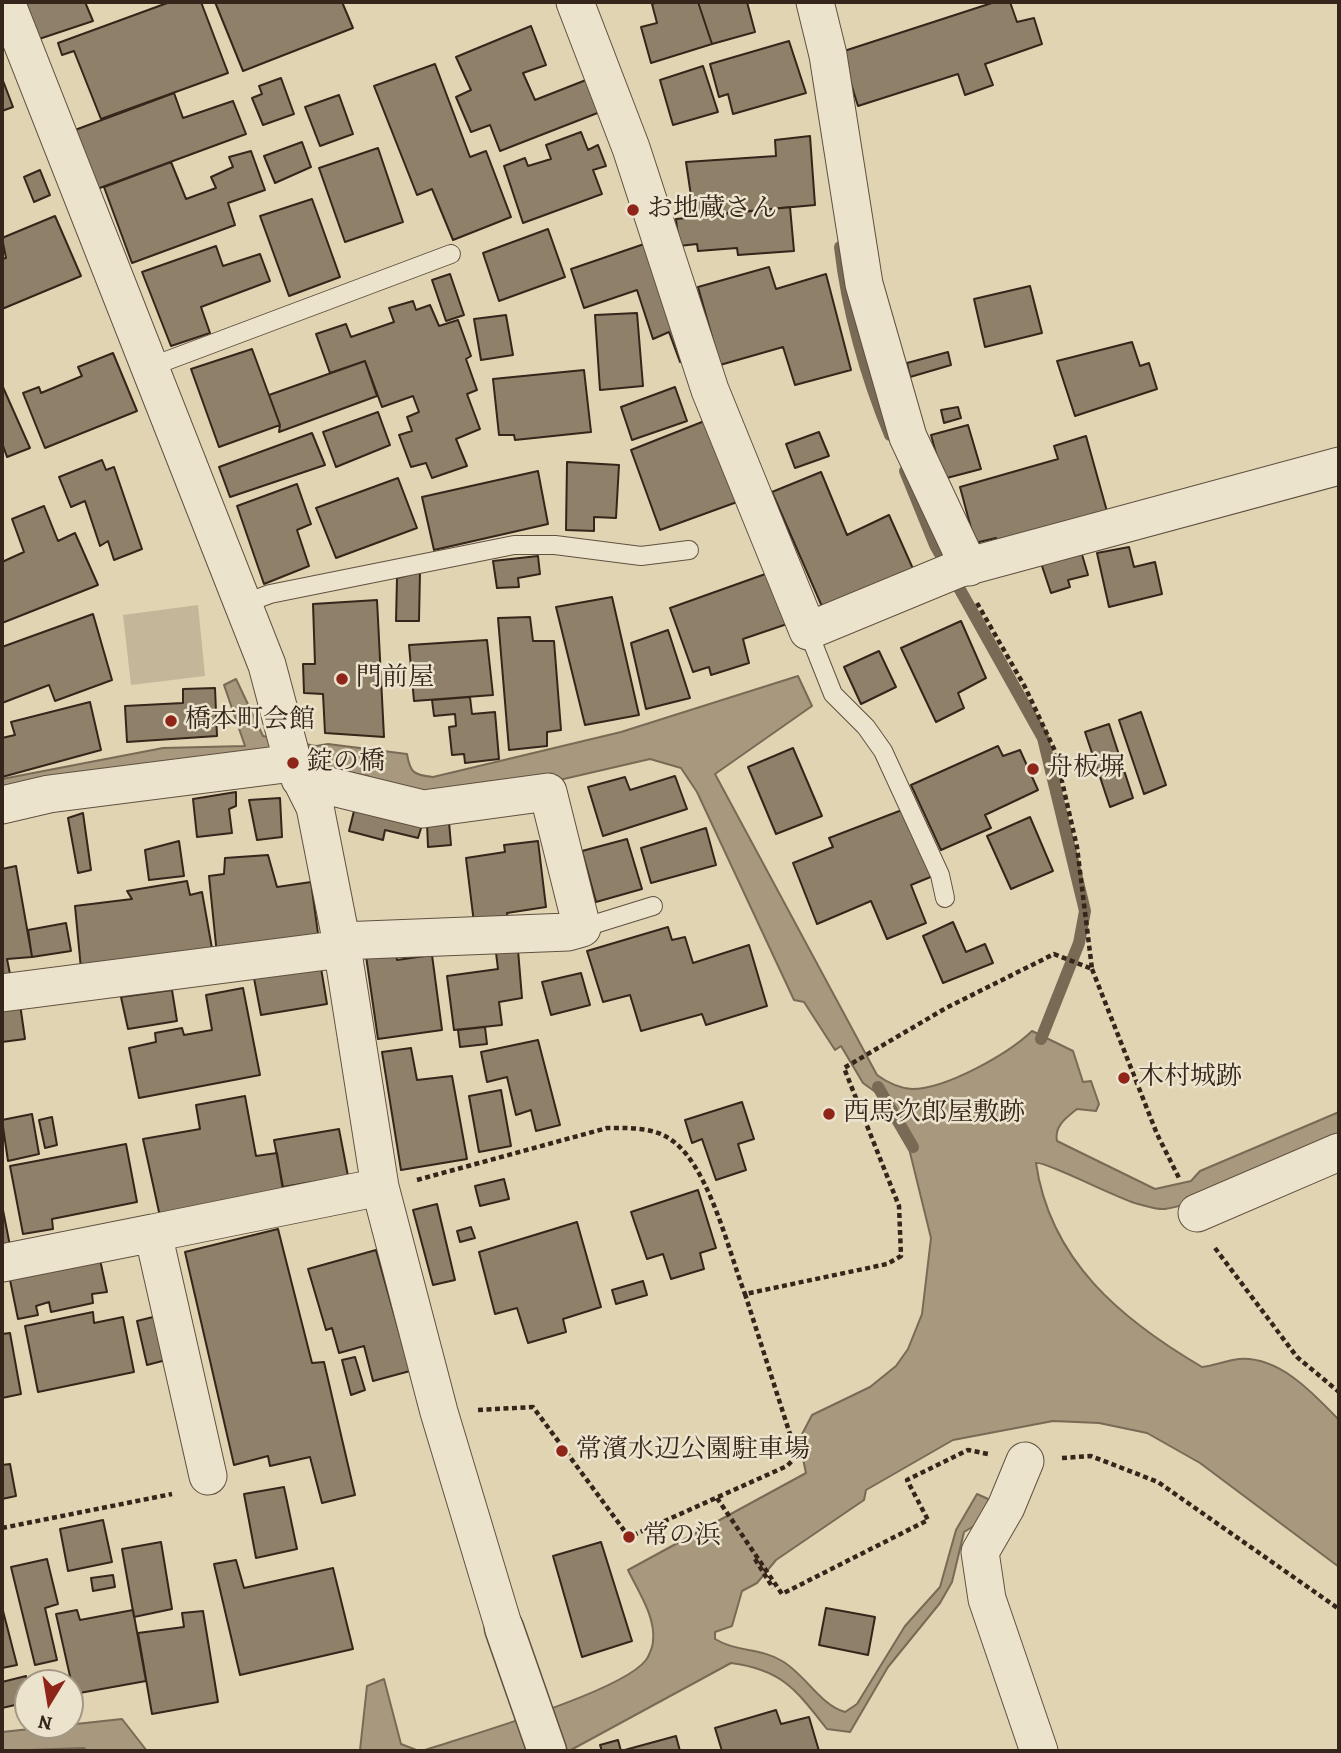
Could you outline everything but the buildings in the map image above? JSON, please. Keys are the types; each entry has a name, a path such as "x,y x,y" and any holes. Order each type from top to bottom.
{"street":[{"path":"6,2 267,665 297,771 315,807 341,945 380,1187 439,1412 504,1628 547,1751"},
{"path":"575,2 631,148 710,390 808,631 963,568 1339,466"},
{"path":"815,2 828,55 864,284 908,437 963,568"},
{"path":"2,805 49,794 297,771 423,809 548,792 582,928 568,932 341,945 2,993"},
{"path":"1197,1213 1339,1152"},
{"path":"2,1263 380,1187"},
{"path":"153,1233 208,1476"},
{"path":"1025,1461 1006,1507 980,1552 987,1599 1039,1751"}],"lane":[{"path":"150,367 451,254"},
{"path":"243,604 270,594 514,545 555,545 641,556 689,550"},
{"path":"808,631 833,694 866,727 883,751 940,875 945,898"},
{"path":"582,928 653,905"}],"path":[{"path":"745,1294 887,1264 901,1256 900,1206 844,1068 946,1008 1054,954 1092,969 1077,847 1055,751 963,568"},
{"path":"380,1187 607,1128 632,1127 666,1136 692,1159 714,1206 797,1456 787,1466 629,1537 533,1407 439,1412"},
{"path":"717,1498 782,1594 928,1520 907,1480 968,1450 1025,1461 1091,1456 1158,1482 1339,1609"},
{"path":"2,1528 198,1489 208,1476"},
{"path":"717,1498 773,1588"}],"shaded area":[{"path":"198,605 205,676 131,685 123,615"},
{"path":"798,676 812,706 715,774 877,1075 893,1085 912,1089 942,1083 976,1069 1008,1050 1032,1031 1073,1051 1083,1082 1091,1081 1099,1104 1096,1111 1077,1109 1069,1116 1057,1131 1057,1141 1155,1189 1191,1181 1200,1171 1339,1112 1339,1140 1229,1189 1185,1205 1165,1209 1129,1201 1036,1163 1044,1198 1057,1230 1094,1284 1118,1308 1172,1349 1202,1367 1239,1359 1268,1363 1294,1378 1339,1420 1339,1567 1200,1463 1147,1433 1099,1423 1053,1421 953,1440 866,1490 864,1500 776,1560 757,1583 742,1591 732,1626 715,1632 715,1639 723,1643 782,1661 828,1703 845,1712 857,1704 905,1626 940,1587 956,1530 977,1494 1006,1507 964,1532 952,1582 940,1603 888,1667 850,1732 827,1729 797,1693 776,1677 749,1666 731,1663 569,1751 422,1751 576,1699 607,1686 646,1660 653,1643 652,1623 628,1570 806,1473 799,1440 812,1415 870,1387 896,1366 908,1349 922,1314 931,1238 902,1120 888,1101 863,1083 841,1046 835,1050 804,1002 794,1000 697,792 681,768 650,759 555,781 393,797 368,776 293,763 2,800 2,779 163,748 245,746 224,685 236,679 263,736 316,746 328,744 407,754 414,772 433,777 621,732"},
{"path":"384,1679 401,1744 419,1751 356,1751 360,1750 367,1686"},
{"path":"122,1719 147,1751 87,1751 84,1748 2,1751 2,1732 14,1731 14,1739 84,1739 84,1723"}],"waterway":[{"path":"840,247 847,294 859,342 890,435"},
{"path":"905,471 935,545 1043,738 1085,911 1079,943 1041,1039"},
{"path":"878,1087 913,1147"}],"place":[{"name":"お地蔵さん","path":"633,210"},
{"name":"門前屋","path":"342,679"},
{"name":"橋本町会館","path":"171,721"},
{"name":"錠の橋","path":"293,763"},
{"name":"舟板塀","path":"1033,769"},
{"name":"木村城跡","path":"1124,1078"},
{"name":"西馬次郎屋敷跡","path":"829,1114"},
{"name":"常濱水辺公園駐車場","path":"562,1451"},
{"name":"常の浜","path":"629,1537"}]}
